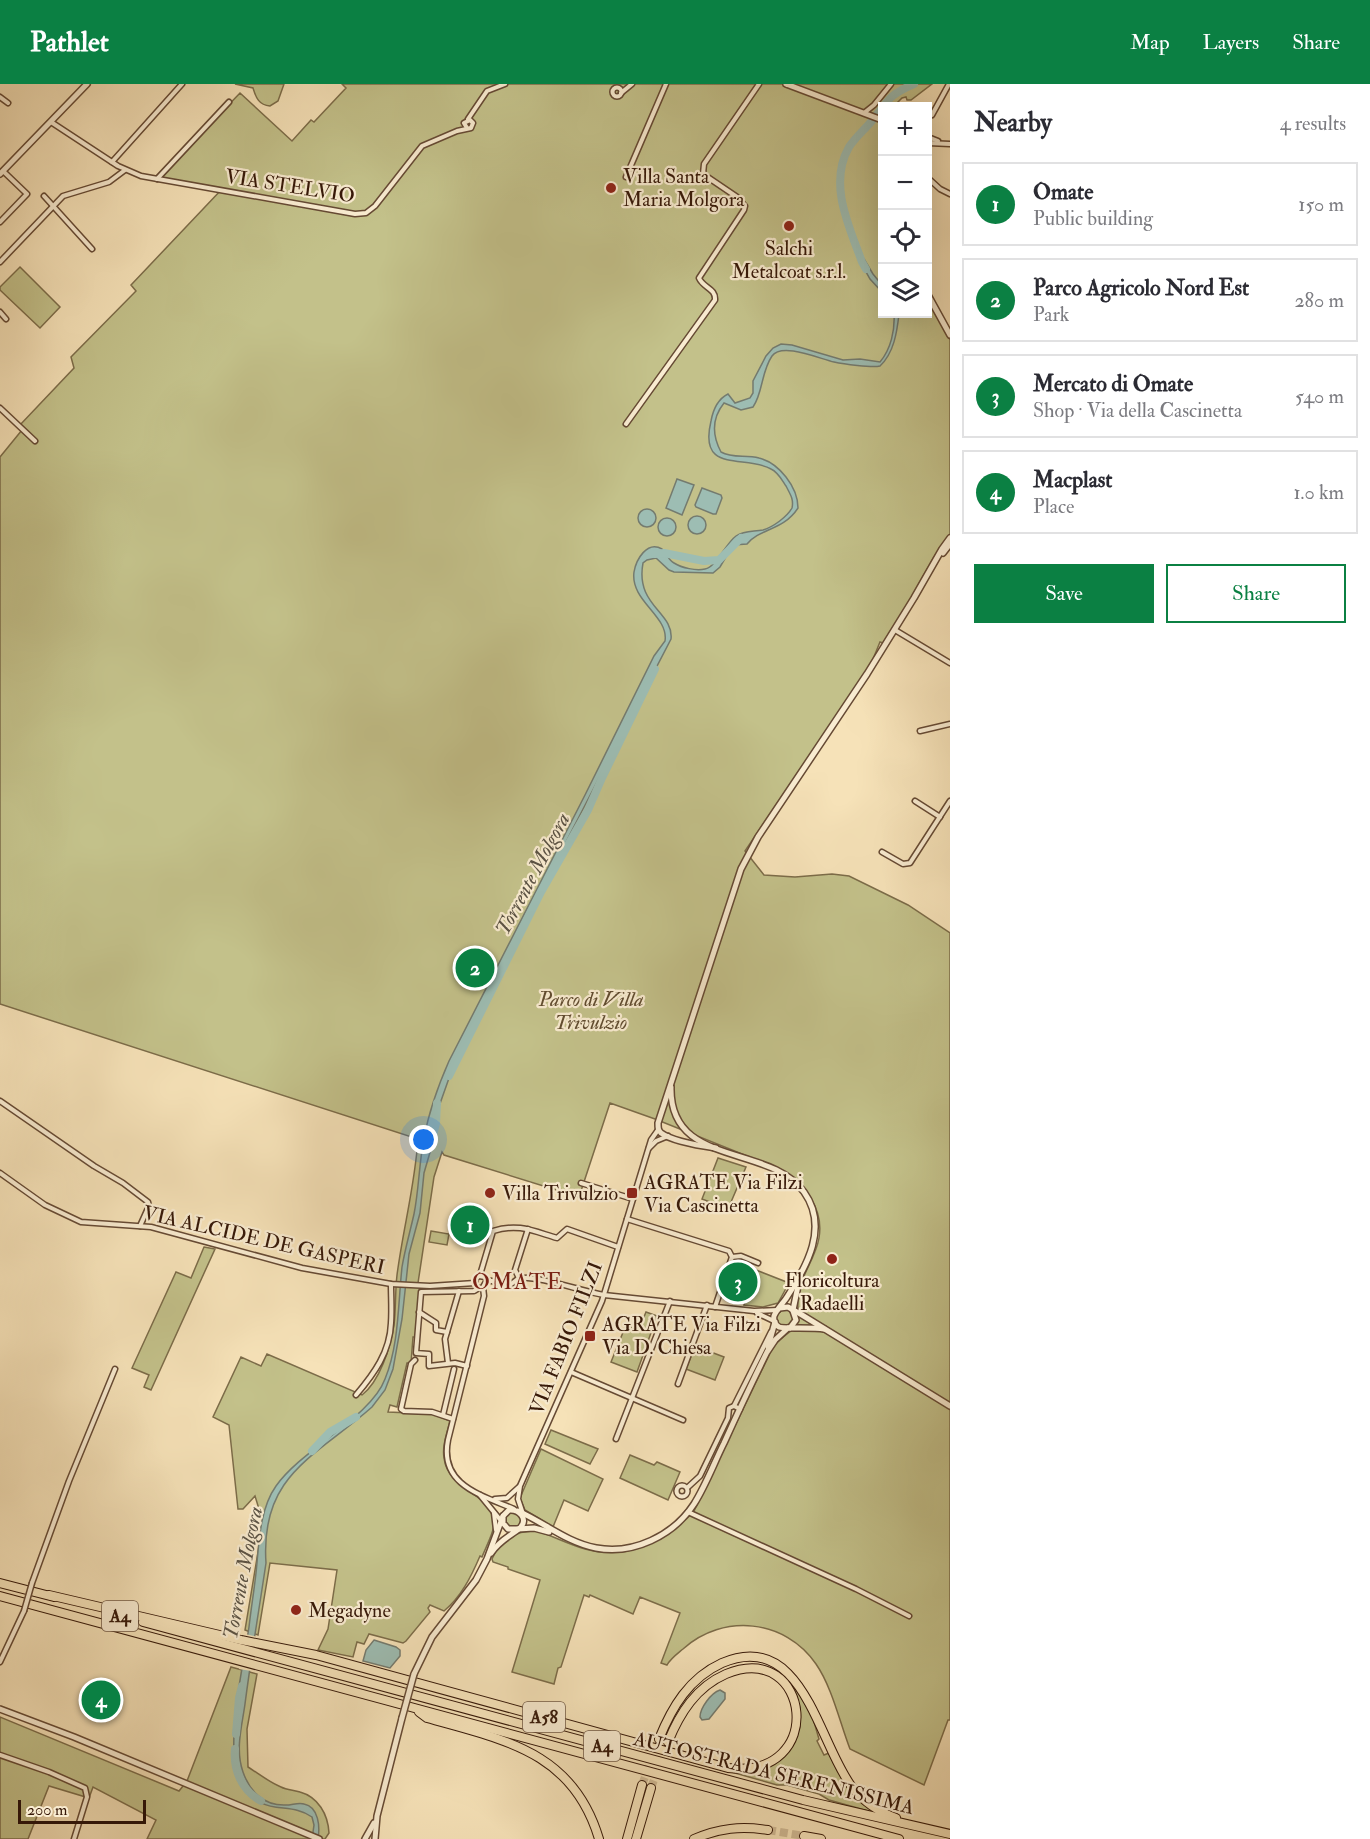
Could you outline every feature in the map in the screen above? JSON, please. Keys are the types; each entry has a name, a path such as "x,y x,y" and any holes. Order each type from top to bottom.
{"highway":[{"name":"A4","path":"0,1583 240,1644"},
{"name":"AUTOSTRADA SERENISSIMA","path":"0,1596 898,1839"},
{"name":"A58","path":"240,1644 316,1655 734,1769 765,1763 782,1754 793,1735 797,1720 795,1699 783,1681 768,1672 756,1668 738,1669 717,1678 693,1697 683,1711 668,1742"},
{"name":"AUTOSTRADA SERENISSIMA","path":"257,1648 803,1800 950,1833"},
{"path":"659,1739 680,1698 700,1676 722,1663 741,1658 759,1658 769,1661 786,1672 801,1688 809,1700 837,1764 860,1796 892,1817 950,1833"},
{"name":"A58","path":"416,1709 427,1718 516,1745 546,1761 565,1778 580,1798 593,1821 599,1839"},
{"path":"627,1839 642,1785"},
{"path":"636,1839 651,1788"},
{"path":"694,1839 729,1828 768,1830"},
{"path":"804,1836 821,1839"}],"street":[{"path":"0,222 27,194 2,172 87,84"},
{"path":"112,162 182,84"},
{"path":"466,124 487,91 505,84"},
{"path":"611,84 615,88 620,88 621,93 632,84"},
{"path":"626,177 666,84"},
{"path":"626,424 715,300 716,295 699,278 745,206 737,197 703,174 704,164 759,84"},
{"path":"786,84 878,118"},
{"path":"867,114 891,84"},
{"path":"932,115 949,84"},
{"path":"0,98 8,103"},
{"path":"157,179 229,102"},
{"path":"466,124 472,127 473,113"},
{"name":"VIA STELVIO","path":"51,122 125,170 157,179 355,214 366,213 375,207 422,146 457,131 466,124"},
{"path":"466,124 472,122"},
{"path":"932,139 950,144"},
{"path":"932,143 941,142"},
{"path":"0,262 53,206 68,194 109,182 125,170"},
{"path":"932,182 950,194"},
{"path":"44,196 92,249"},
{"path":"932,304 950,335"},
{"path":"0,312 6,319"},
{"path":"0,408 35,441"},
{"path":"933,566 950,538"},
{"path":"933,566 950,544"},
{"name":"VIA FABIO FILZI","path":"487,1559 507,1506 518,1488 604,1295 651,1138 658,1126 741,869 752,847 895,630 933,566"},
{"path":"895,630 950,663"},
{"path":"920,731 950,724"},
{"path":"915,801 940,817"},
{"path":"882,852 903,864 910,863 950,801"},
{"name":"VIA FABIO FILZI","path":"674,1074 671,1095 677,1121"},
{"path":"0,1101 94,1166 123,1183 147,1202 149,1206 140,1226"},
{"path":"716,1148 699,1146 663,1134 658,1126 661,1117 667,1115 677,1121 692,1137 786,1176 806,1195 815,1216 816,1232 811,1253 800,1277 775,1314 766,1352"},
{"path":"649,1149 656,1141 676,1131 677,1121"},
{"name":"VIA ALCIDE DE GASPERI","path":"0,1173 45,1205 78,1221 156,1228 302,1268 393,1284 415,1286 475,1283"},
{"path":"581,1183 633,1199"},
{"path":"627,1219 729,1251 732,1257 715,1306"},
{"path":"557,1534 540,1529 510,1530 491,1507 458,1481 447,1463 446,1451 453,1419 484,1296 481,1287 475,1283 476,1278 480,1275 493,1231 522,1227 559,1237 567,1229 618,1247"},
{"path":"519,1278 515,1271 528,1229"},
{"path":"732,1257 741,1256 758,1263"},
{"path":"480,1275 487,1280 510,1285 519,1278 539,1279 604,1295 754,1311 788,1307 950,1406"},
{"path":"737,1408 766,1352 775,1340 796,1321 793,1310 800,1277"},
{"path":"467,1366 448,1364 429,1366 429,1354 416,1353 420,1292 474,1290 481,1287 487,1280"},
{"name":"VIA ALCIDE DE GASPERI","path":"356,1395 381,1361 388,1340 393,1284"},
{"path":"448,1364 445,1340 459,1291"},
{"path":"616,1439 670,1301"},
{"path":"678,1384 708,1305"},
{"path":"754,1311 780,1328 824,1329"},
{"path":"419,1312 436,1323 436,1330 447,1332"},
{"path":"801,1327 812,1321"},
{"path":"476,1493 507,1506 581,1545 597,1548 630,1547 664,1534 688,1512 698,1497 756,1358 774,1324"},
{"path":"415,1360 411,1364 401,1409 432,1412 453,1419"},
{"path":"0,1662 24,1611 69,1481 115,1369"},
{"path":"443,1415 454,1370"},
{"path":"571,1372 683,1420"},
{"path":"687,1488 700,1476 728,1418 729,1408 737,1408"},
{"path":"487,1497 505,1498 518,1488"},
{"name":"VIA FABIO FILZI","path":"518,1488 520,1513"},
{"path":"491,1507 496,1521 496,1533"},
{"path":"503,1519 509,1510 520,1513"},
{"path":"688,1512 856,1589 909,1616"},
{"path":"518,1529 523,1523 520,1513"},
{"name":"VIA FABIO FILZI","path":"377,1816 414,1674 432,1637 469,1590 500,1542 518,1529"},
{"path":"0,1711 74,1737 319,1839"},
{"path":"0,1755 50,1772 85,1788 87,1797 74,1839"},
{"path":"365,1839 377,1816"},
{"path":"375,1839 377,1816"}],"green space":[{"path":"235,84 284,84 278,101 270,106 258,100 253,88"},
{"name":"Parco di Villa Trivulzio","path":"342,84 932,84 911,100 907,100 906,97 898,102 878,102 878,318 932,318 932,306 950,340 950,535 934,557 883,643 880,642 871,664 745,851 764,875 849,876 908,905 950,933 950,1720 948,1720 924,1785 850,1749 822,1673 803,1649 788,1638 771,1630 753,1626 734,1626 716,1630 699,1637 676,1654 667,1665 661,1663 680,1613 640,1597 633,1614 590,1595 589,1597 584,1595 554,1684 512,1672 540,1580 493,1562 492,1559 499,1546 516,1534 537,1531 585,1549 601,1552 631,1550 658,1539 694,1511 773,1347 796,1325 798,1293 817,1245 820,1227 816,1207 798,1182 782,1170 610,1103 579,1197 444,1155 442,1152 434,1177 418,1283 421,1284 417,1337 413,1337 411,1363 407,1363 397,1407 390,1405 388,1412 434,1414 450,1421 444,1449 447,1470 454,1479 488,1507 493,1515 494,1526 482,1557 480,1556 456,1599 444,1611 430,1605 428,1608 430,1612 406,1641 403,1643 369,1634 364,1644 357,1642 353,1657 318,1650 328,1629 337,1570 270,1563 258,1635 245,1630 263,1522 255,1496 243,1509 238,1509 229,1425 213,1417 241,1357 261,1366 267,1354 362,1395 374,1381 387,1354 394,1325 397,1275 418,1139 0,1004 0,457 22,430 19,426 74,368 71,357 136,291 131,285 222,189 163,178 162,174 240,93 292,141 311,120 314,122 346,88"},
{"path":"20,267 60,307 40,328 0,290 0,287"},
{"path":"718,1158 746,1167 728,1209 702,1199"},
{"path":"431,1231 449,1234 447,1245 429,1242"},
{"path":"204,1247 215,1249 151,1390 144,1387 149,1375 132,1368 176,1272 191,1278"},
{"path":"756,1270 789,1283 778,1303 763,1307 744,1305"},
{"path":"785,1309 791,1312 794,1318 791,1324 785,1327 779,1324 776,1318 779,1312"},
{"path":"646,1312 657,1316 637,1372 611,1362 626,1325 639,1329"},
{"path":"695,1346 724,1357 715,1380 686,1369"},
{"path":"551,1430 598,1449 590,1464 545,1444"},
{"path":"541,1449 603,1479 588,1511 564,1500 553,1527 525,1510 520,1498"},
{"path":"630,1455 654,1465 657,1462 680,1472 668,1500 620,1478"},
{"path":"513,1512 519,1514 521,1520 519,1526 513,1528 507,1526 505,1520 507,1514"},
{"path":"231,1667 257,1674 247,1729 248,1767 277,1785 306,1794 317,1802 327,1819 329,1833 325,1839 147,1839 156,1820 93,1787 89,1798 49,1786 28,1839 0,1839 0,1717 179,1791 187,1781"},
{"path":"794,1685 812,1715 819,1739 817,1741 824,1755 829,1753 834,1764 879,1814 829,1800 819,1794 714,1767 747,1770 784,1756 798,1732 800,1720 800,1708 791,1687"}],"water":[{"path":"864,259 878,280 878,288 870,279 860,261"},
{"name":"Torrente Molgora","path":"894,318 898,318 894,342 889,355 880,366 838,363 792,351 777,352 768,362 759,395 753,407 741,410 724,403 720,409 715,421 715,433 721,452 759,458 774,465 791,484 798,508 786,521 758,535 747,544 733,545 720,567 713,573 674,572 656,558 643,563 644,589 667,622 671,639 454,1064 436,1115 433,1142 424,1173 420,1213 409,1254 402,1319 393,1369 385,1390 372,1407 296,1470 282,1488 272,1508 241,1729 240,1755 246,1779 259,1796 278,1805 302,1803 313,1809 319,1829 318,1839 312,1839 314,1825 312,1817 303,1812 266,1805 258,1801 242,1783 235,1760 236,1706 249,1627 261,1528 270,1495 288,1472 302,1459 366,1407 385,1379 393,1352 402,1267 416,1205 424,1138 441,1080 654,656 665,641 665,632 661,624 643,600 634,582 637,562 647,549 657,547 662,549 677,565 685,568 705,569 713,564 736,536 771,527 792,508 790,494 773,470 760,465 726,460 717,456 711,449 709,438 716,405 728,394 735,403 750,398 753,393 753,381 766,356 773,348 781,344 843,360 860,359 880,362 887,351"},
{"path":"677,479 694,485 682,515 666,508"},
{"path":"702,488 721,495 716,514 696,507"},
{"path":"647,509 653,512 656,518 653,524 647,527 641,524 638,518 641,512"},
{"path":"697,516 703,519 706,525 703,531 697,534 691,531 688,525 691,519"},
{"path":"667,518 673,521 676,527 673,533 667,536 661,533 658,527 661,521"},
{"path":"374,1640 400,1650 400,1656 390,1668 363,1661 366,1650"},
{"path":"720,1690 725,1693 725,1699 709,1719 702,1720 700,1713 704,1705 713,1694"}],"pier":[{"path":"245,1634 258,1637 251,1671 239,1669"}],"waterway":[{"name":"Torrente Molgora","path":"866,269 843,205 840,190 843,161 851,144 888,100 914,84"},
{"name":"Torrente Molgora","path":"655,554 664,553 704,561 719,560 741,538"},
{"name":"Torrente Molgora","path":"449,1076 541,892 588,810 655,669"},
{"name":"Torrente Molgora","path":"430,1147 436,1123 437,1103"},
{"name":"Torrente Molgora","path":"312,1451 330,1432 356,1417"},
{"name":"Torrente Molgora","path":"236,1734 242,1686"},
{"name":"Torrente Molgora","path":"235,1749 237,1772 240,1779 249,1792 261,1801"}],"tunnel":[{"path":"642,1785 659,1739"},
{"path":"651,1788 668,1742"},
{"path":"768,1830 804,1836"}],"place":[{"name":"Villa Santa Maria Molgora","path":"611,188"},
{"name":"Salchi Metalcoat s.r.l.","path":"789,226"},
{"name":"Parco Agricolo Nord Est","path":"475,968"},
{"name":"Villa Trivulzio","path":"490,1193"},
{"name":"AGRATE Via Filzi Via Cascinetta","path":"632,1193"},
{"name":"Omate","path":"470,1225"},
{"name":"Floricoltura Radaelli","path":"832,1259"},
{"name":"Mercato di Omate","path":"738,1282"},
{"name":"AGRATE Via Filzi Via D. Chiesa","path":"590,1336"},
{"name":"Megadyne","path":"296,1610"},
{"name":"Macplast","path":"101,1700"}],"district":[{"name":"OMATE","path":"518,1282"}]}
